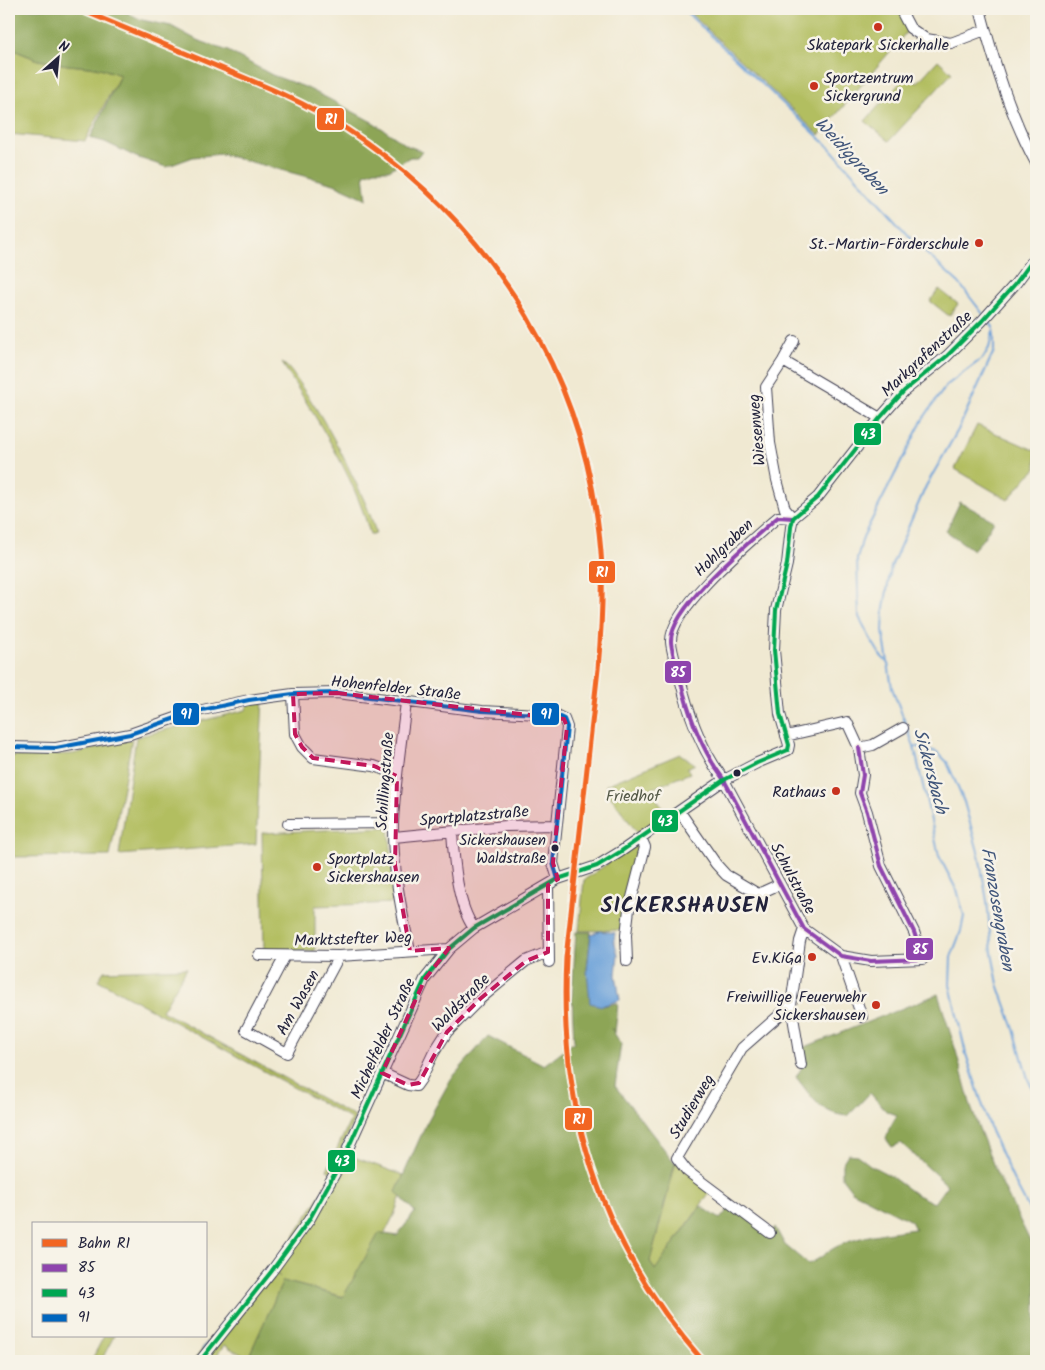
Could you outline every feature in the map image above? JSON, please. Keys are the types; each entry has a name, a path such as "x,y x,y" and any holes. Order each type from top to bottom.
{"street":[{"path":"900,9 910,28 926,40 952,43 985,30"},
{"path":"980,9 1015,121 1036,163"},
{"name":"Markgrafenstraße","path":"794,518 818,498 880,418 904,391 947,356 986,318 1036,256"},
{"name":"Wiesenweg","path":"794,341 784,361 766,387 770,443 777,480 785,510 794,518"},
{"path":"784,361 880,418"},
{"name":"Hohlgraben","path":"724,780 711,762 686,701 671,641 677,620 713,575 778,517 794,518"},
{"path":"794,518 774,629 777,690 780,714 786,736 847,722 859,748 873,745 903,728"},
{"name":"Hohenfelder Straße","path":"9,747 56,748 130,734 193,712 249,700 293,694 337,693 482,712 556,715 564,719 567,727 553,863 558,879"},
{"path":"293,694 295,734 302,748 313,758 374,766 388,770 397,776"},
{"name":"Schillingstraße","path":"406,703 393,823 395,865 402,916 410,951"},
{"name":"Michelfelder Straße","path":"200,1361 271,1272 309,1220 345,1155 425,979 449,949 474,928 558,879 597,866 680,812 724,780 788,750 789,745 786,736"},
{"name":"Schulstraße","path":"724,780 804,929 841,956 871,961 923,958 914,932 881,866 867,812 855,794 863,775 859,748"},
{"path":"680,812 716,864 726,875 758,894 780,884"},
{"path":"288,824 393,823"},
{"name":"Sportplatzstraße","path":"394,837 506,826 556,825"},
{"path":"452,832 454,860 465,914 474,928"},
{"path":"627,961 626,935 629,909 645,847 641,838"},
{"name":"Waldstraße","path":"382,1073 408,1085 416,1086 447,1032 480,999 526,961 549,957 548,885"},
{"path":"801,1065 791,1005 800,941 804,929"},
{"name":"Marktstefter Weg","path":"259,956 339,956 449,949"},
{"name":"Am Wasen","path":"285,956 246,1030 287,1053 339,956"},
{"path":"841,956 862,1017"},
{"name":"Studierweg","path":"770,1233 687,1171 677,1158 742,1048 791,1005"}],"highlighted area":[{"path":"337,693 564,719 567,727 553,863 558,879 548,885 548,952 526,961 480,999 447,1032 419,1083 408,1085 382,1073 425,979 449,948 410,951 395,865 397,776 374,766 313,758 302,747 295,734 293,694"}],"green space":[{"path":"9,9 119,9 142,20 171,26 197,40 228,51 272,75 305,87 374,123 408,146 422,151 417,157 410,157 389,170 375,170 364,174 367,199 334,184 221,154 193,157 166,167 136,157 105,142 90,138 120,75 100,68 38,60 9,48"},
{"name":"Sportzentrum Sickergrund","path":"686,9 900,9 910,28 819,135"},
{"path":"9,48 38,60 100,68 120,75 85,141 9,134"},
{"path":"938,60 952,73 889,141 865,121 907,75 917,83"},
{"path":"939,289 958,304 949,316 930,301"},
{"path":"282,363 293,373 334,440 365,503 376,534 370,534 363,511 343,467 320,424"},
{"path":"977,425 1036,451 1036,469 1008,500 955,469"},
{"path":"960,502 994,521 983,539 973,550 946,531"},
{"path":"263,698 256,844 119,855 136,737 246,710 249,700"},
{"path":"132,739 110,856 9,857 9,756 73,754"},
{"name":"Friedhof","path":"680,754 695,764 687,768 690,773 651,789 663,809 665,820 639,835 611,797 606,785"},
{"path":"389,827 396,903 315,906 315,951 264,953 262,833"},
{"path":"634,845 640,848 622,930 579,931 584,880"},
{"path":"576,932 591,932 587,970 589,983 602,1006 618,1003 615,1033 611,1028 621,1044 615,1086 675,1163 650,1261 655,1270 701,1206 720,1219 731,1206 771,1234 775,1227 785,1245 808,1264 830,1250 857,1239 876,1234 915,1229 911,1221 852,1191 842,1178 842,1164 848,1154 857,1155 915,1194 934,1203 947,1185 901,1143 892,1147 886,1139 897,1115 886,1111 870,1093 848,1116 830,1112 812,1098 796,1077 802,1067 800,1049 938,994 971,1107 980,1131 997,1174 1036,1253 1036,1361 253,1361 248,1358 283,1281 343,1297 379,1233 397,1236 415,1212 396,1192 426,1124 451,1079 488,1036 544,1065 574,1042 572,996"},
{"path":"187,968 162,1011 355,1117 340,1152 408,1177 394,1215 357,1288 348,1298 283,1281 248,1358 224,1345 213,1361 193,1361 210,1338 216,1340 272,1271 280,1277 273,1269 334,1174 327,1170 351,1119 98,980 104,971"},
{"path":"677,1158 712,1189 655,1271 650,1261"},
{"path":"103,1338 113,1338 101,1361 91,1361"}],"water":[{"path":"599,931 615,933 614,940 618,955 616,975 620,1000 602,1006 590,1003 587,970 591,934"}],"waterway":[{"name":"Weidiggraben","path":"683,9 830,148 918,246 959,283 983,314"},
{"name":"Sickersbach","path":"988,320 994,328 994,351 958,430 926,486 891,567 884,608 883,631 892,688 914,746 939,856 958,893 964,916 961,931 951,957 950,985 966,1054 991,1131 1013,1179 1036,1222"},
{"path":"887,662 881,656 859,617 857,559 863,537 923,419 947,385 983,358 989,348 993,331"},
{"name":"Franzosengraben","path":"914,746 937,752 947,762 964,802 979,855 998,984 1014,1029 1028,1079 1036,1096"},
{"path":"203,1349 208,1343"}],"rail line":[{"name":"R1","path":"79,9 282,94 345,128 399,168 448,212 490,262 527,316 556,374 579,436 594,500 602,567 602,618 598,669 566,958 565,1014 570,1069 579,1122 594,1173 613,1223 638,1271 668,1317 703,1361"}],"transit line":[{"name":"43","path":"200,1361 271,1272 309,1220 345,1155 425,979 449,949 474,928 558,879 597,866 620,852 724,780 788,750 789,745 780,714 774,650 776,610 787,564 793,518 818,497 880,418 904,391 947,356 982,321 1016,283 1036,256"},
{"name":"85","path":"793,518 778,517 714,575 683,611 674,628 671,642 684,694 695,728 706,750 804,929 841,956 871,961 923,959 914,932 881,866 860,793 863,775 859,748"},
{"name":"91","path":"9,747 56,748 130,734 193,712 249,700 293,694 337,693 482,711 556,715 564,719 567,727 553,863 558,879"}],"place":[{"name":"Skatepark Sickerhalle","path":"878,27"},
{"name":"Sportzentrum Sickergrund","path":"814,86"},
{"name":"St.-Martin-Förderschule","path":"979,243"},
{"name":"Rathaus","path":"836,791"},
{"name":"Sickershausen Waldstraße","path":"555,848"},
{"name":"Sportplatz Sickershausen","path":"317,867"},
{"name":"Ev.KiGa","path":"812,957"},
{"name":"Freiwillige Feuerwehr Sickershausen","path":"876,1005"}],"district":[{"name":"SICKERSHAUSEN","path":"685,905"}]}
